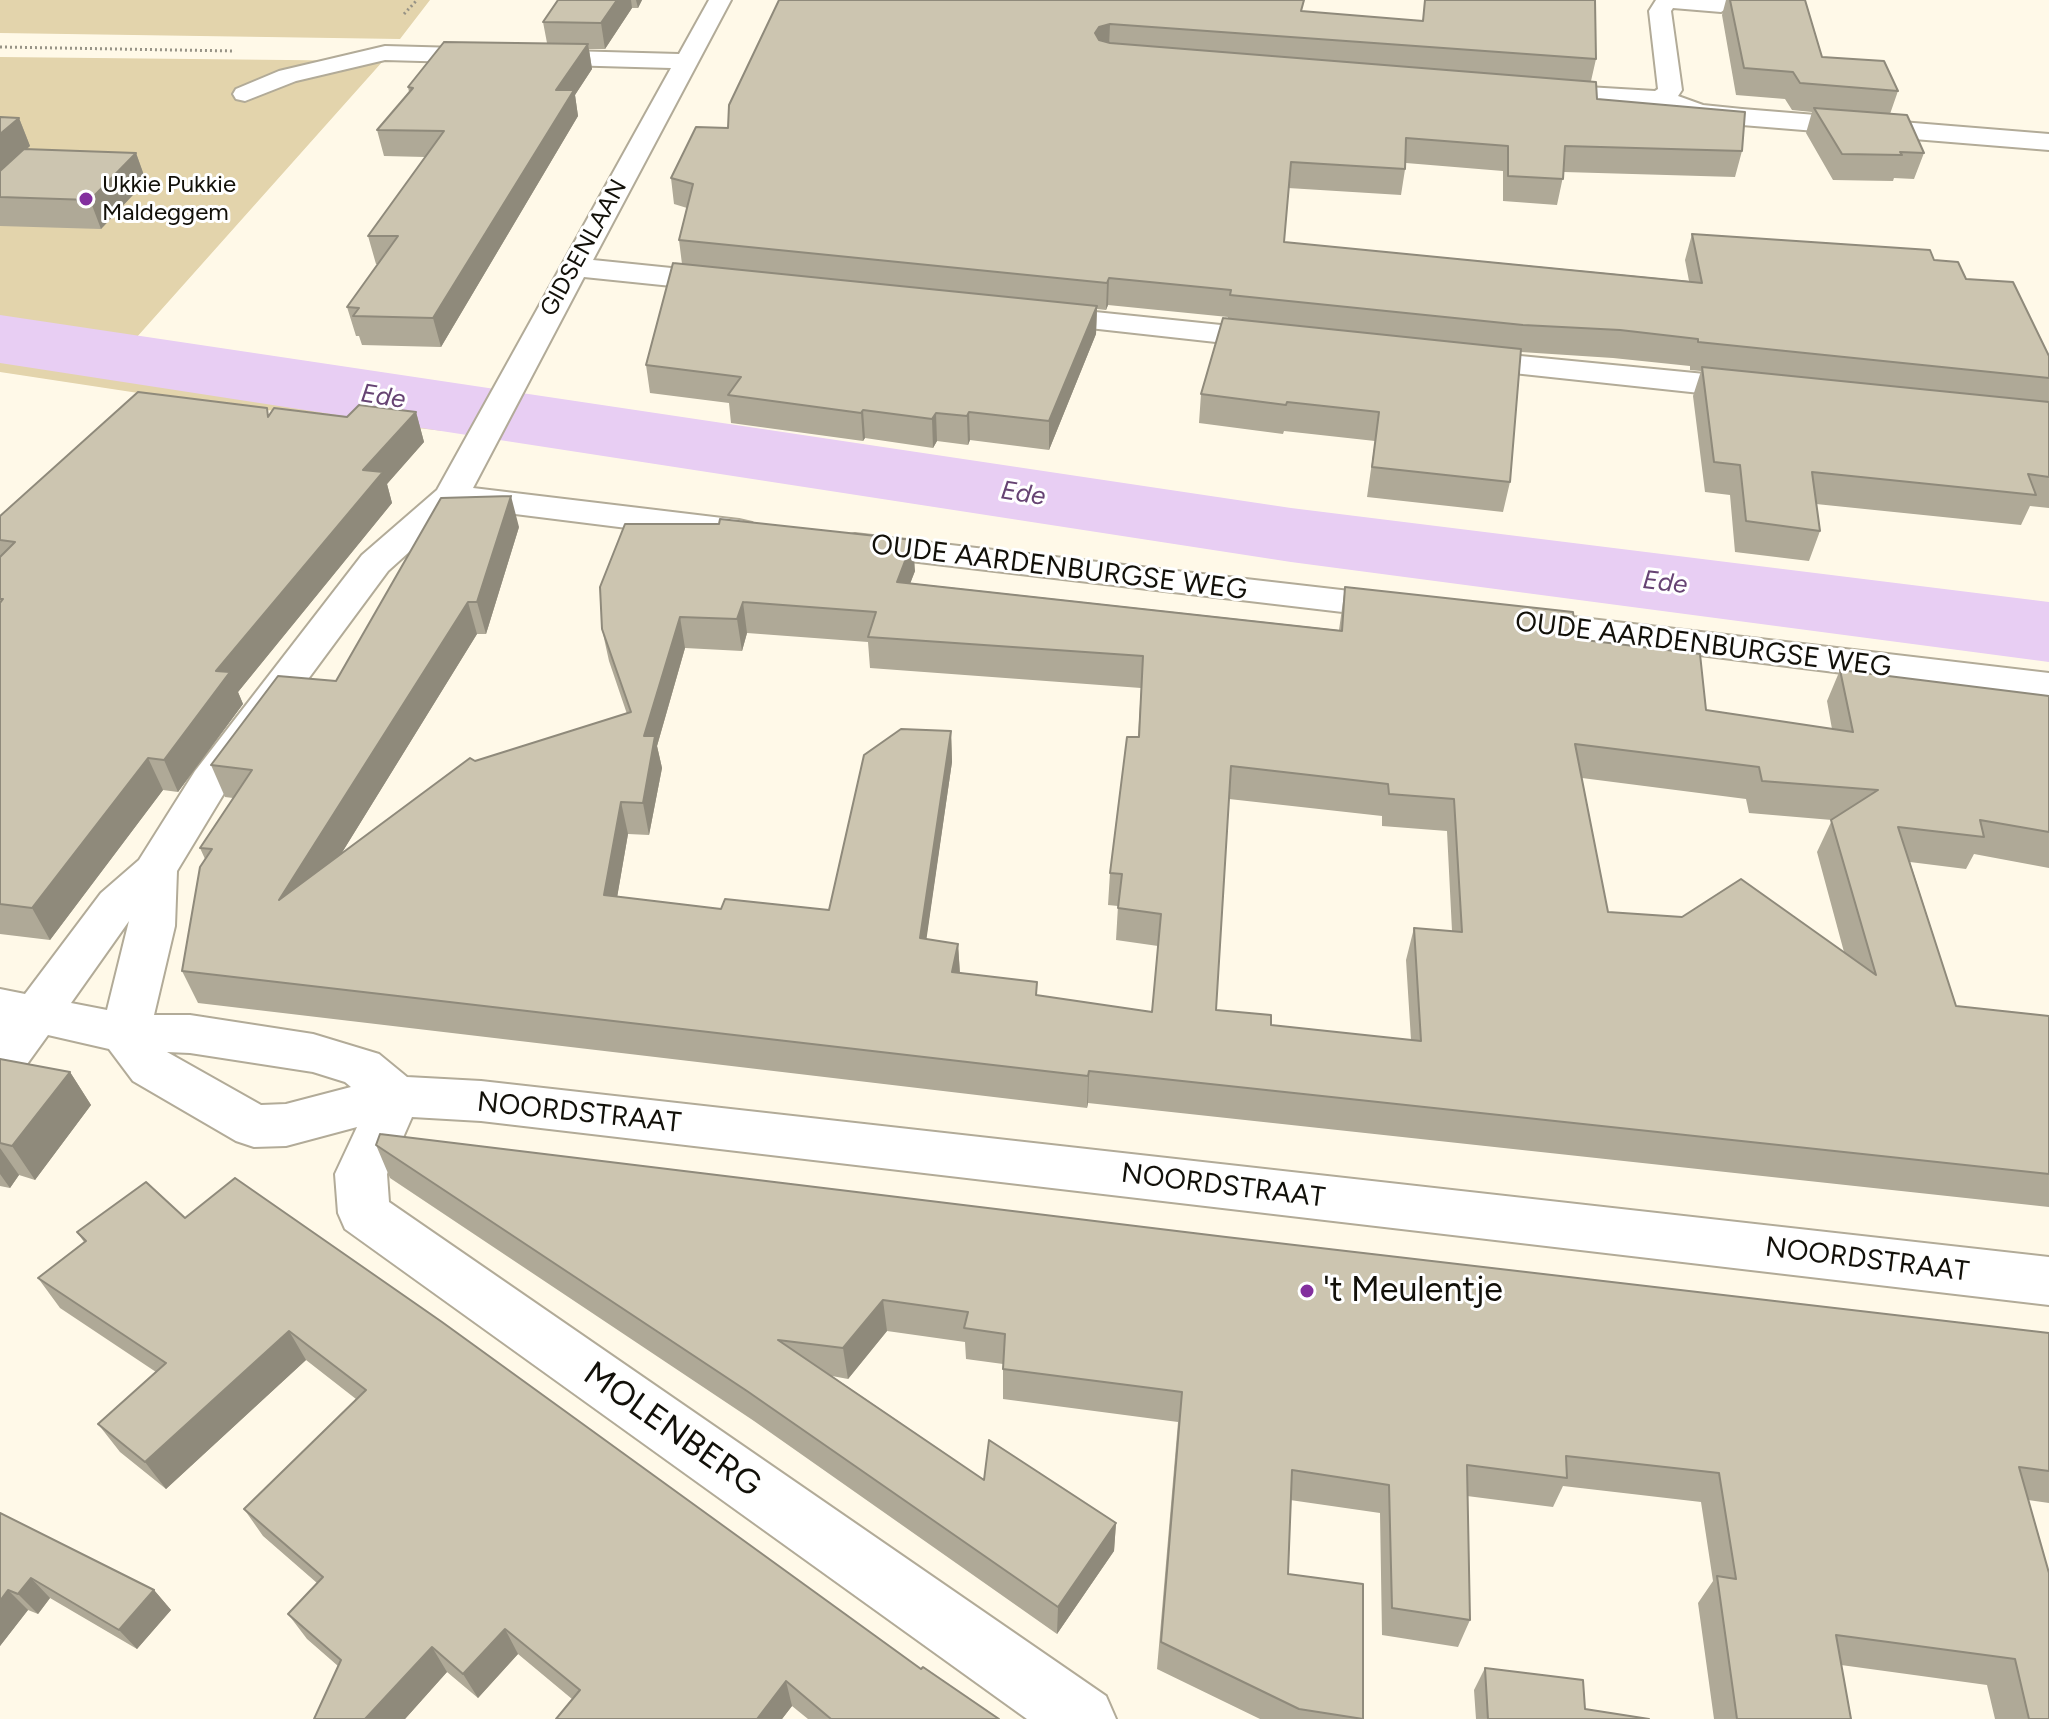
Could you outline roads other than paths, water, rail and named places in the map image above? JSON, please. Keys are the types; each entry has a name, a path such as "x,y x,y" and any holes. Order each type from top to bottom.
{"street":[{"name":"GIDSENLAAN","path":"451,496 720,0"},
{"path":"1662,98 1670,90 1660,11 1667,0 1721,5"},
{"path":"245,94 288,76 385,53 687,61"},
{"path":"1517,90 1641,100 1662,98 1699,112 1742,117 2049,142"},
{"path":"573,267 763,287"},
{"path":"1001,311 1302,342"},
{"path":"1428,355 1777,391"},
{"path":"0,1064 19,1011 117,905 155,871 210,781 375,563 451,496 774,535"},
{"name":"OUDE AARDENBURGSE WEG","path":"820,541 1440,613"},
{"name":"OUDE AARDENBURGSE WEG","path":"1487,618 2049,686"},
{"path":"125,1033 152,926 155,871"},
{"path":"19,1011 125,1033 190,1034 313,1053 362,1068 396,1096"},
{"name":"NOORDSTRAAT","path":"125,1033 150,1067 254,1126 286,1125 396,1096 481,1101 2049,1281"},
{"name":"MOLENBERG","path":"396,1096 361,1174 364,1213 1083,1719"}],"waterway":[{"name":"Ede","path":"0,339 1291,535 2049,632"}],"place":[{"name":"Ukkie Pukkie Maldeggem","path":"86,199"},
{"name":"'t Meulentje","path":"1307,1291"}]}
